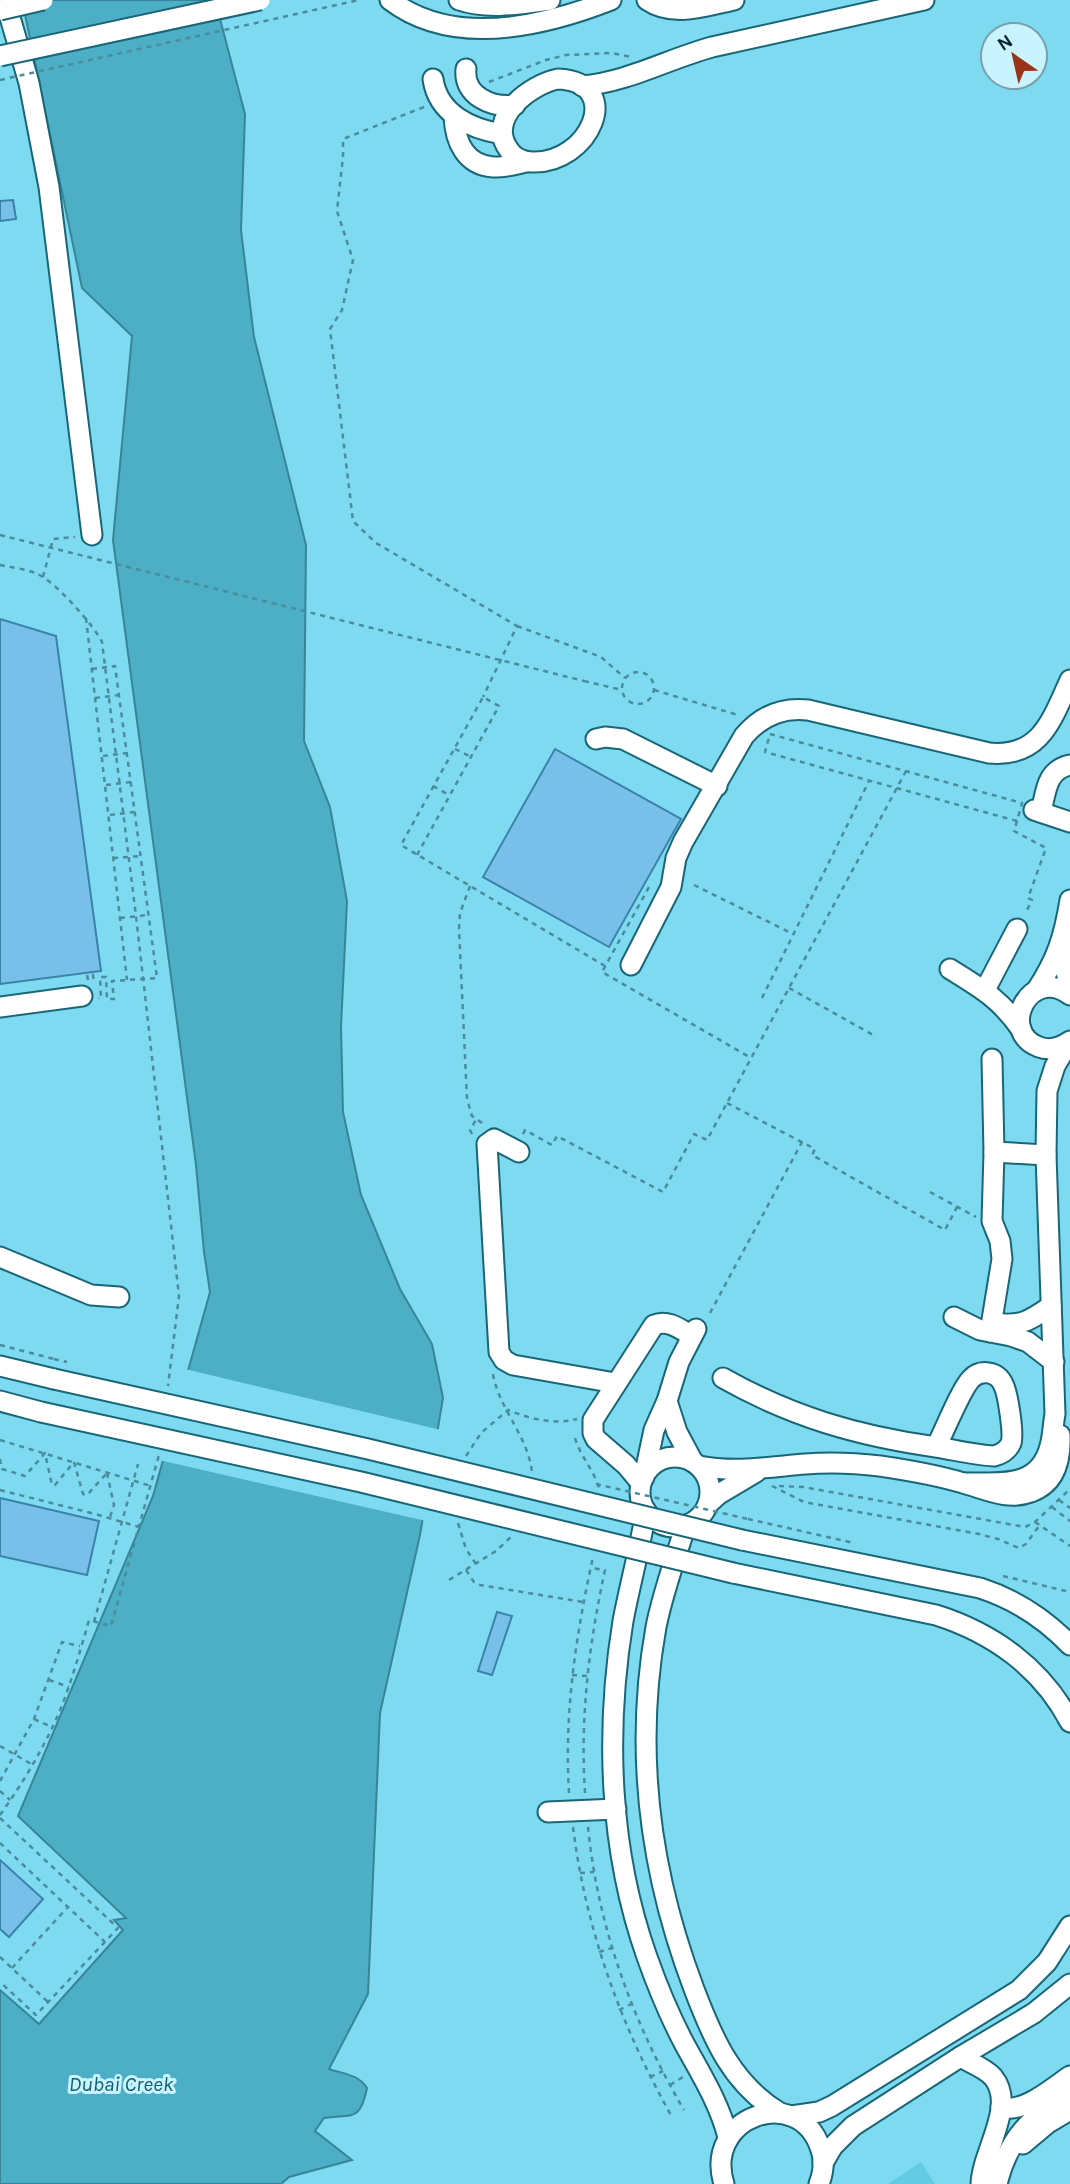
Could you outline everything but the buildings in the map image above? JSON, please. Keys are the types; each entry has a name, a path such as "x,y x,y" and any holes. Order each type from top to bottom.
{"street":[{"path":"5,0 29,83 49,187 92,535"},
{"path":"0,10 43,0"},
{"path":"0,56 260,0"},
{"path":"390,0 413,16 426,21 447,27 470,29 535,23 611,0"},
{"path":"459,0 480,5 499,5 550,0"},
{"path":"647,0 659,7 677,10 734,0"},
{"path":"582,86 609,82 712,47 924,0"},
{"path":"466,69 469,87 482,99 498,105 515,104"},
{"path":"447,108 458,141 467,156 480,165 496,167 547,161 575,147 589,132 596,115 613,93 635,74"},
{"path":"433,79 437,95 447,108 477,128 502,134"},
{"path":"526,162 519,160 509,151 502,134 505,120 515,104 530,90 550,81 567,80 582,86 593,99 596,115"},
{"path":"631,964 671,887 679,850 744,736 758,722 787,709 808,709 989,753 1009,753 1028,747 1044,733 1070,680"},
{"path":"596,739 622,739 717,786"},
{"path":"1070,765 1056,770 1049,779 1038,811 1070,822"},
{"path":"1070,900 1063,939 1065,968 1070,988"},
{"path":"987,992 1017,929"},
{"path":"1063,939 1051,965 1022,1006 1020,1014 1024,1034 1042,1048 1060,1048 1069,1042"},
{"path":"950,969 987,992 1007,1010 1024,1034 1039,1064 1047,1091"},
{"path":"987,992 1015,997 1052,987 1070,995"},
{"path":"0,1007 90,994"},
{"path":"642,1480 650,1468 660,1461 682,1458 696,1464 729,1470 760,1470 807,1464 859,1464 1013,1495 1022,1495 1040,1488 1053,1474 1060,1456 1060,1435 1055,1414 1051,1306 1046,1155 1047,1091 1055,1066 1069,1042"},
{"path":"991,1328 1002,1259 992,1214 992,1059"},
{"path":"519,1152 494,1139 487,1144 499,1352 513,1365 615,1383"},
{"path":"994,1152 1046,1155"},
{"path":"0,1257 90,1295 119,1297"},
{"path":"991,1328 1024,1323 1051,1306"},
{"path":"957,1312 971,1326 991,1328 1028,1342 1054,1362"},
{"path":"642,1480 596,1439 592,1427 593,1420 615,1383 654,1325 659,1323 668,1323 694,1332 676,1369 667,1401 651,1438 640,1498 646,1511 656,1522 671,1527 686,1525 732,1485 760,1470"},
{"path":"0,1366 369,1449 742,1539 964,1583 1015,1603 1070,1645"},
{"path":"723,1378 788,1411 864,1435 988,1456 1006,1451 1012,1439 1005,1389 1000,1379 983,1372 971,1378 936,1447"},
{"path":"0,1401 361,1482 733,1573 936,1615 969,1626 1002,1645 1031,1670 1056,1699 1070,1722"},
{"path":"667,1401 677,1432 709,1484 708,1504"},
{"path":"859,1464 864,1435"},
{"path":"646,1511 617,1662 612,1740 616,1810 629,1892 646,1954 670,2015 715,2098 728,2137"},
{"path":"686,1525 656,1626 648,1689 646,1764 660,1877 677,1940 715,2039 728,2065 762,2102 811,2130 817,2140 823,2162"},
{"path":"548,1812 616,1810"},
{"path":"724,2184 720,2159 728,2137 736,2127 756,2115 819,2112 832,2106 1019,1990 1047,1962 1070,1926"},
{"path":"819,2184 823,2162 833,2146 853,2126 1034,2013 1070,1984"},
{"path":"960,2057 986,2071 1000,2092 1001,2108 984,2161 981,2184"},
{"path":"1001,2108 1012,2110 1022,2107 1070,2076"},
{"path":"999,2176 1006,2154 1023,2128 1046,2107 1070,2092"},
{"path":"999,2176 1035,2133 1070,2109"}],"path":[{"path":"0,80 359,0"},
{"path":"447,108 343,139 337,211 353,260 342,310 330,329 354,521 376,543 517,626 601,657 625,677"},
{"path":"0,535 622,690"},
{"path":"44,577 53,539"},
{"path":"0,565 44,577 86,617 102,642 143,979"},
{"path":"86,617 127,980"},
{"path":"517,626 483,696 401,845 605,967"},
{"path":"90,994 101,999 100,977 106,977 107,999 114,999 112,981 157,978 116,666 92,669"},
{"path":"638,672 644,673 653,683 654,690 648,701 634,704 628,701 622,690 625,677 638,672"},
{"path":"654,690 758,722"},
{"path":"95,698 119,695"},
{"path":"417,855 499,706 483,696"},
{"path":"1017,821 765,752 770,734 1022,803 1017,821 1014,831 1046,848 1028,898 1032,900 1017,929"},
{"path":"454,749 471,757"},
{"path":"102,757 127,753"},
{"path":"525,1130 552,1145 557,1136 663,1192 695,1134 707,1140 906,771"},
{"path":"762,998 869,780"},
{"path":"105,785 131,782"},
{"path":"433,786 450,795"},
{"path":"108,815 134,812"},
{"path":"113,858 140,856"},
{"path":"654,878 602,972 751,1058"},
{"path":"694,885 793,934"},
{"path":"470,886 460,913 459,929 468,1105 476,1120 493,1130"},
{"path":"120,918 148,915"},
{"path":"789,988 874,1036"},
{"path":"727,1103 815,1149 812,1155 945,1230 957,1206"},
{"path":"710,1313 802,1142"},
{"path":"930,1192 994,1227"},
{"path":"0,1345 54,1359"},
{"path":"508,1410 535,1419 566,1421 575,1420 601,1405"},
{"path":"0,1440 151,1486"},
{"path":"0,1460 2,1469 25,1476 46,1453"},
{"path":"46,1453 52,1485 55,1485 75,1462"},
{"path":"75,1462 83,1494 87,1495 107,1473"},
{"path":"94,1622 138,1464"},
{"path":"107,1473 114,1505 110,1518"},
{"path":"1040,1526 1026,1544 1019,1548 998,1538 804,1502 769,1484 803,1487 1017,1527 1025,1527 1035,1522 1070,1489"},
{"path":"0,1490 139,1527"},
{"path":"1059,1500 1070,1508"},
{"path":"1052,1507 1070,1521"},
{"path":"1035,1522 1070,1546"},
{"path":"465,1570 474,1583 480,1585 583,1602"},
{"path":"0,1781 34,1719 62,1642 81,1647"},
{"path":"572,1675 587,1676"},
{"path":"49,1680 69,1687"},
{"path":"34,1719 52,1727"},
{"path":"0,1746 33,1765"},
{"path":"0,1791 10,1800"},
{"path":"0,1818 118,1928 36,2015 0,1982"},
{"path":"0,1843 105,1942"},
{"path":"580,1873 594,1872"},
{"path":"12,1968 67,1908"},
{"path":"599,1952 612,1948"},
{"path":"0,1957 48,2002"},
{"path":"619,2010 631,2004"},
{"path":"650,2077 663,2071"}],"shaded area":[{"path":"921,2162 935,2184 888,2184"}],"water":[{"name":"Dubai Creek","path":"22,0 215,0 245,114 241,230 254,337 306,545 304,741 330,807 347,901 341,1027 343,1112 361,1195 400,1289 432,1344 443,1398 420,1535 380,1713 368,1994 329,2069 355,2077 367,2088 358,2111 349,2116 324,2118 315,2131 352,2160 289,2177 281,2184 0,2184 0,1990 39,2024 123,1930 114,1920 126,1918 18,1816 153,1496 210,1292 196,1165 113,540 132,336 82,288"}],"pier":[{"path":"185,1369 441,1430 426,1521 159,1460"}]}
